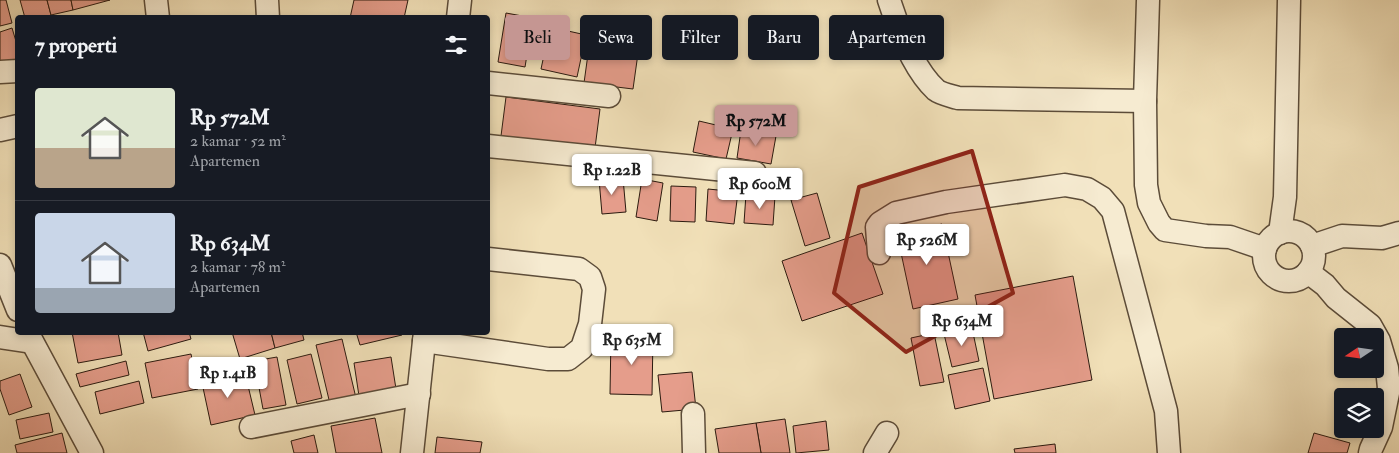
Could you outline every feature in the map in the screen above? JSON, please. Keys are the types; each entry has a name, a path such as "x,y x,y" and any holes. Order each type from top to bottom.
{"street":[{"path":"156,0 158,15"},
{"path":"267,0 268,15"},
{"path":"458,15 460,0"},
{"path":"889,0 894,18 917,66 938,91 958,98 1145,101"},
{"path":"1148,0 1145,101 1146,185 1149,203 1159,223 1165,230 1206,236 1230,237 1265,249"},
{"path":"1280,232 1285,196 1289,0"},
{"path":"0,72 15,71"},
{"path":"490,83 608,96"},
{"path":"0,130 15,127"},
{"path":"490,146 755,173"},
{"path":"879,253 877,227 880,222 896,213 946,202 1065,185 1087,189 1102,198 1113,211 1166,411 1169,453"},
{"path":"1280,232 1298,232 1312,246 1314,260 1308,272 1302,278 1293,281 1284,280 1275,277 1266,267 1265,249 1272,237 1280,232"},
{"path":"1312,246 1342,236 1382,238 1399,234"},
{"path":"412,453 424,337 548,359 568,360 582,348 590,324 594,289 590,277 578,268 490,259"},
{"path":"0,265 15,302"},
{"path":"1308,272 1336,298 1370,325 1379,341 1387,368 1389,388 1384,412"},
{"path":"0,338 29,337 92,453"},
{"path":"251,427 418,394"},
{"path":"693,414 694,453"},
{"path":"875,453 887,433"},
{"path":"1370,453 1376,438"},
{"path":"1383,438 1386,453"}],"highlighted area":[{"path":"972,151 1013,293 906,352 834,293 859,187"}],"building":[{"path":"0,0 6,0 12,23 0,26"},
{"path":"20,0 47,0 51,15 24,15"},
{"path":"47,0 71,0 73,10 51,15"},
{"path":"71,0 110,0 73,10"},
{"path":"354,0 408,0 405,15 351,15"},
{"path":"505,19 505,60 526,60 525,67 498,62"},
{"path":"12,28 15,38 15,60 0,64 0,32"},
{"path":"570,31 580,34 581,60 577,77 541,69 543,60 570,60"},
{"path":"587,60 637,60 633,89 584,83"},
{"path":"506,97 600,109 595,148 501,136"},
{"path":"699,121 733,129 726,159 693,152"},
{"path":"741,130 776,136 771,164 737,158"},
{"path":"623,178 626,212 602,214 599,179"},
{"path":"642,179 663,183 657,221 636,217"},
{"path":"671,186 696,187 695,222 670,221"},
{"path":"708,189 738,192 734,224 706,221"},
{"path":"817,193 830,238 805,246 791,200"},
{"path":"746,194 775,196 773,225 744,223"},
{"path":"942,224 958,299 913,309 897,234"},
{"path":"862,233 883,294 802,321 782,261"},
{"path":"1073,276 1092,380 994,399 975,295"},
{"path":"972,328 979,361 952,367 944,334"},
{"path":"934,333 944,382 920,386 911,338"},
{"path":"73,335 119,335 122,355 78,363"},
{"path":"144,335 190,335 191,339 148,351"},
{"path":"233,335 272,335 275,348 240,359"},
{"path":"272,335 303,335 304,340 275,348"},
{"path":"357,335 402,335 360,345"},
{"path":"611,336 653,337 652,395 610,394"},
{"path":"342,339 356,398 330,404 316,345"},
{"path":"191,354 198,389 152,398 145,363"},
{"path":"311,354 322,398 297,404 287,360"},
{"path":"277,357 286,405 263,409 254,361"},
{"path":"391,357 396,389 359,396 354,363"},
{"path":"126,361 129,375 80,387 76,374"},
{"path":"983,368 990,401 955,409 948,375"},
{"path":"692,372 696,409 662,412 658,375"},
{"path":"245,373 255,415 211,425 202,383"},
{"path":"20,374 32,407 9,415 0,389 0,381"},
{"path":"139,381 144,403 100,414 95,392"},
{"path":"49,413 53,432 20,439 16,420"},
{"path":"375,418 382,453 336,453 331,426"},
{"path":"785,419 790,453 761,453 756,423"},
{"path":"826,421 829,450 796,453 793,426"},
{"path":"756,423 761,453 719,453 715,429"},
{"path":"62,433 67,453 17,453 15,445"},
{"path":"1314,433 1350,443 1347,453 1308,453"},
{"path":"314,435 318,453 294,453 291,441"},
{"path":"437,437 482,442 480,453 435,453"},
{"path":"1055,444 1056,453 1015,453 1014,449"}]}
